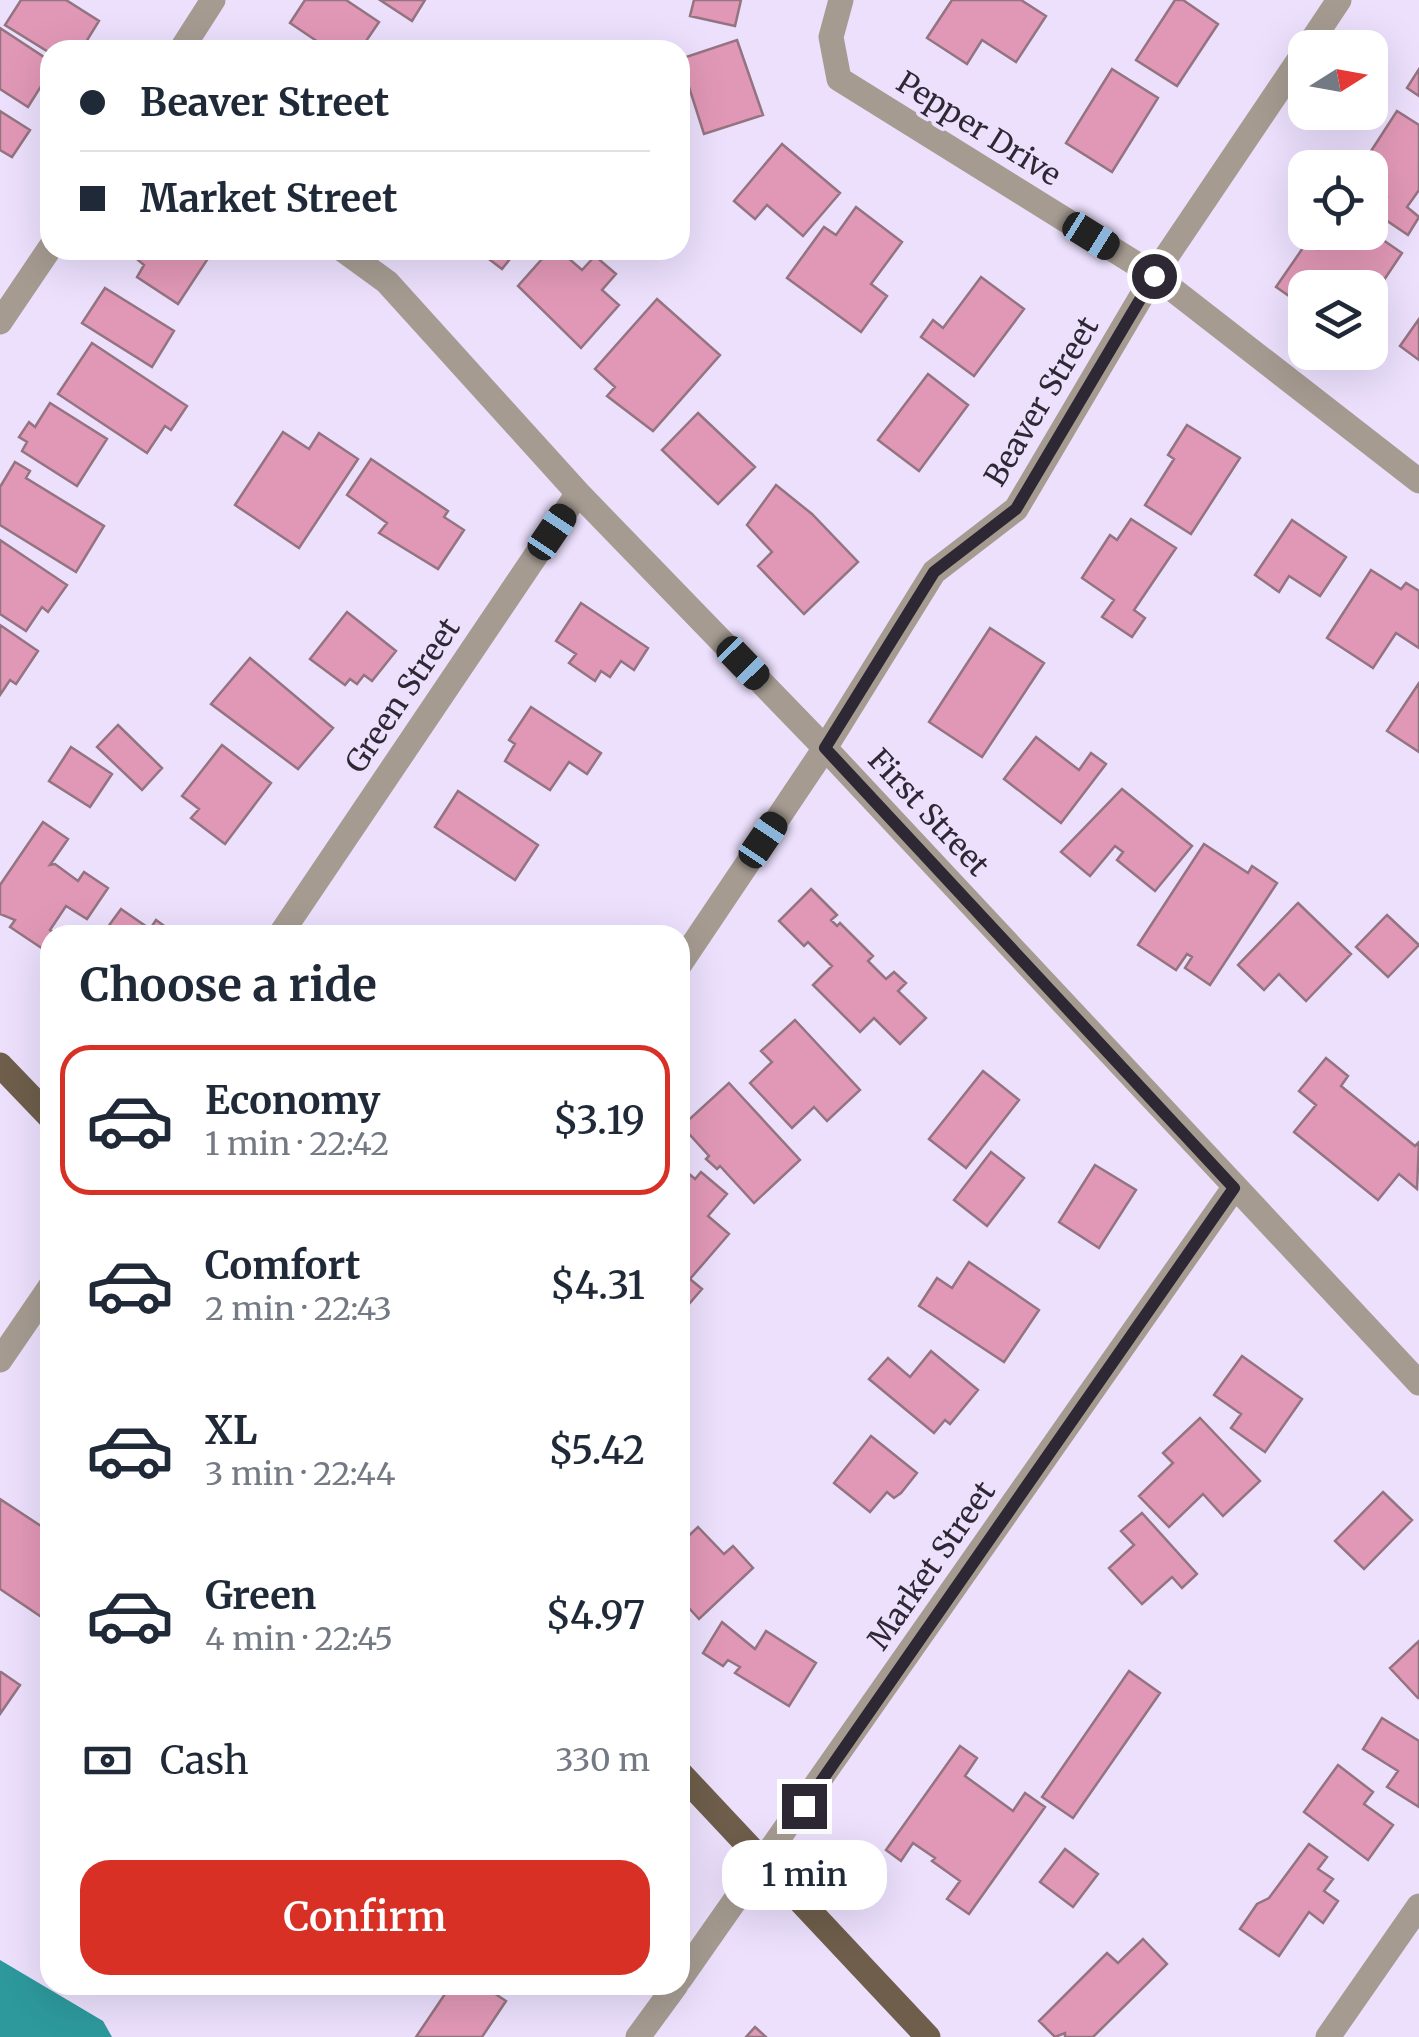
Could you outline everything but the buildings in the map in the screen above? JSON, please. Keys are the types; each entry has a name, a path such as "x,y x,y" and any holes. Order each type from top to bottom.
{"main road":[{"path":"0,1065 40,1107"},
{"path":"690,1784 928,2037"}],"street":[{"path":"188,40 213,0"},
{"name":"Pepper Drive","path":"841,0 831,37 839,80 1154,276 1419,481"},
{"name":"Beaver Street","path":"1319,30 1339,0"},
{"name":"Beaver Street","path":"690,949 825,748 934,572 1016,509 1154,276 1288,76"},
{"path":"0,322 42,260"},
{"name":"First Street","path":"357,260 388,282 578,492 825,748 1419,1383"},
{"name":"Green Street","path":"287,925 578,492"},
{"name":"Market Street","path":"690,1965 1234,1188"},
{"path":"0,1360 40,1302"},
{"path":"1328,2037 1419,1906"},
{"path":"638,2037 669,1995"}],"shaded area":[{"path":"0,1960 40,1984 40,1995 59,1995 103,2021 112,2037 0,2037"}],"route":[{"path":"804,1806 1234,1188 825,748 934,572 1016,509 1154,276"}]}
